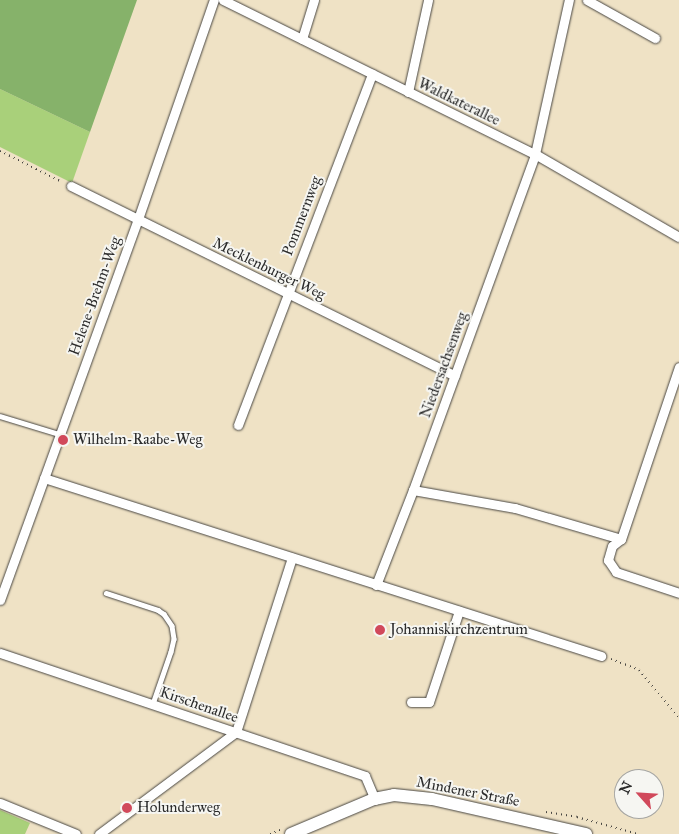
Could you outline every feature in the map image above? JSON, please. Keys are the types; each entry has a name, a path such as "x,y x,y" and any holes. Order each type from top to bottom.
{"main road":[{"name":"Mindener Straße","path":"291,834 375,800 394,795 432,799 586,834"}],"street":[{"name":"Helene-Brehm-Weg","path":"0,600 138,219 214,0"},
{"name":"Waldkaterallee","path":"223,0 535,154 679,237"},
{"path":"302,39 314,0"},
{"path":"408,92 428,0"},
{"name":"Niedersachsenweg","path":"376,585 413,490 535,154 569,0"},
{"path":"587,0 655,38"},
{"name":"Pommernweg","path":"238,425 372,74"},
{"name":"Mecklenburger Weg","path":"71,186 455,376"},
{"path":"679,367 622,539 612,546 608,560 616,572 679,593"},
{"path":"44,478 601,656"},
{"path":"413,490 515,508 622,539"},
{"path":"99,834 236,732 292,558"},
{"path":"411,702 429,702 459,611"},
{"name":"Kirschenallee","path":"0,653 365,776 375,800"},
{"path":"0,803 76,834"}],"lane":[{"path":"0,416 59,434"},
{"path":"106,593 158,610 164,614 172,626 174,640 153,704"}],"path":[{"path":"0,151 71,186"},
{"path":"601,656 638,670 679,718"}],"green space":[{"path":"0,0 137,0 90,132 0,89"},
{"path":"0,89 90,132 72,183 0,147"},
{"path":"0,810 30,823 25,834 0,834"}],"place":[{"name":"Wilhelm-Raabe-Weg","path":"63,440"},
{"name":"Johanniskirchzentrum","path":"380,630"},
{"name":"Holunderweg","path":"127,808"}]}
